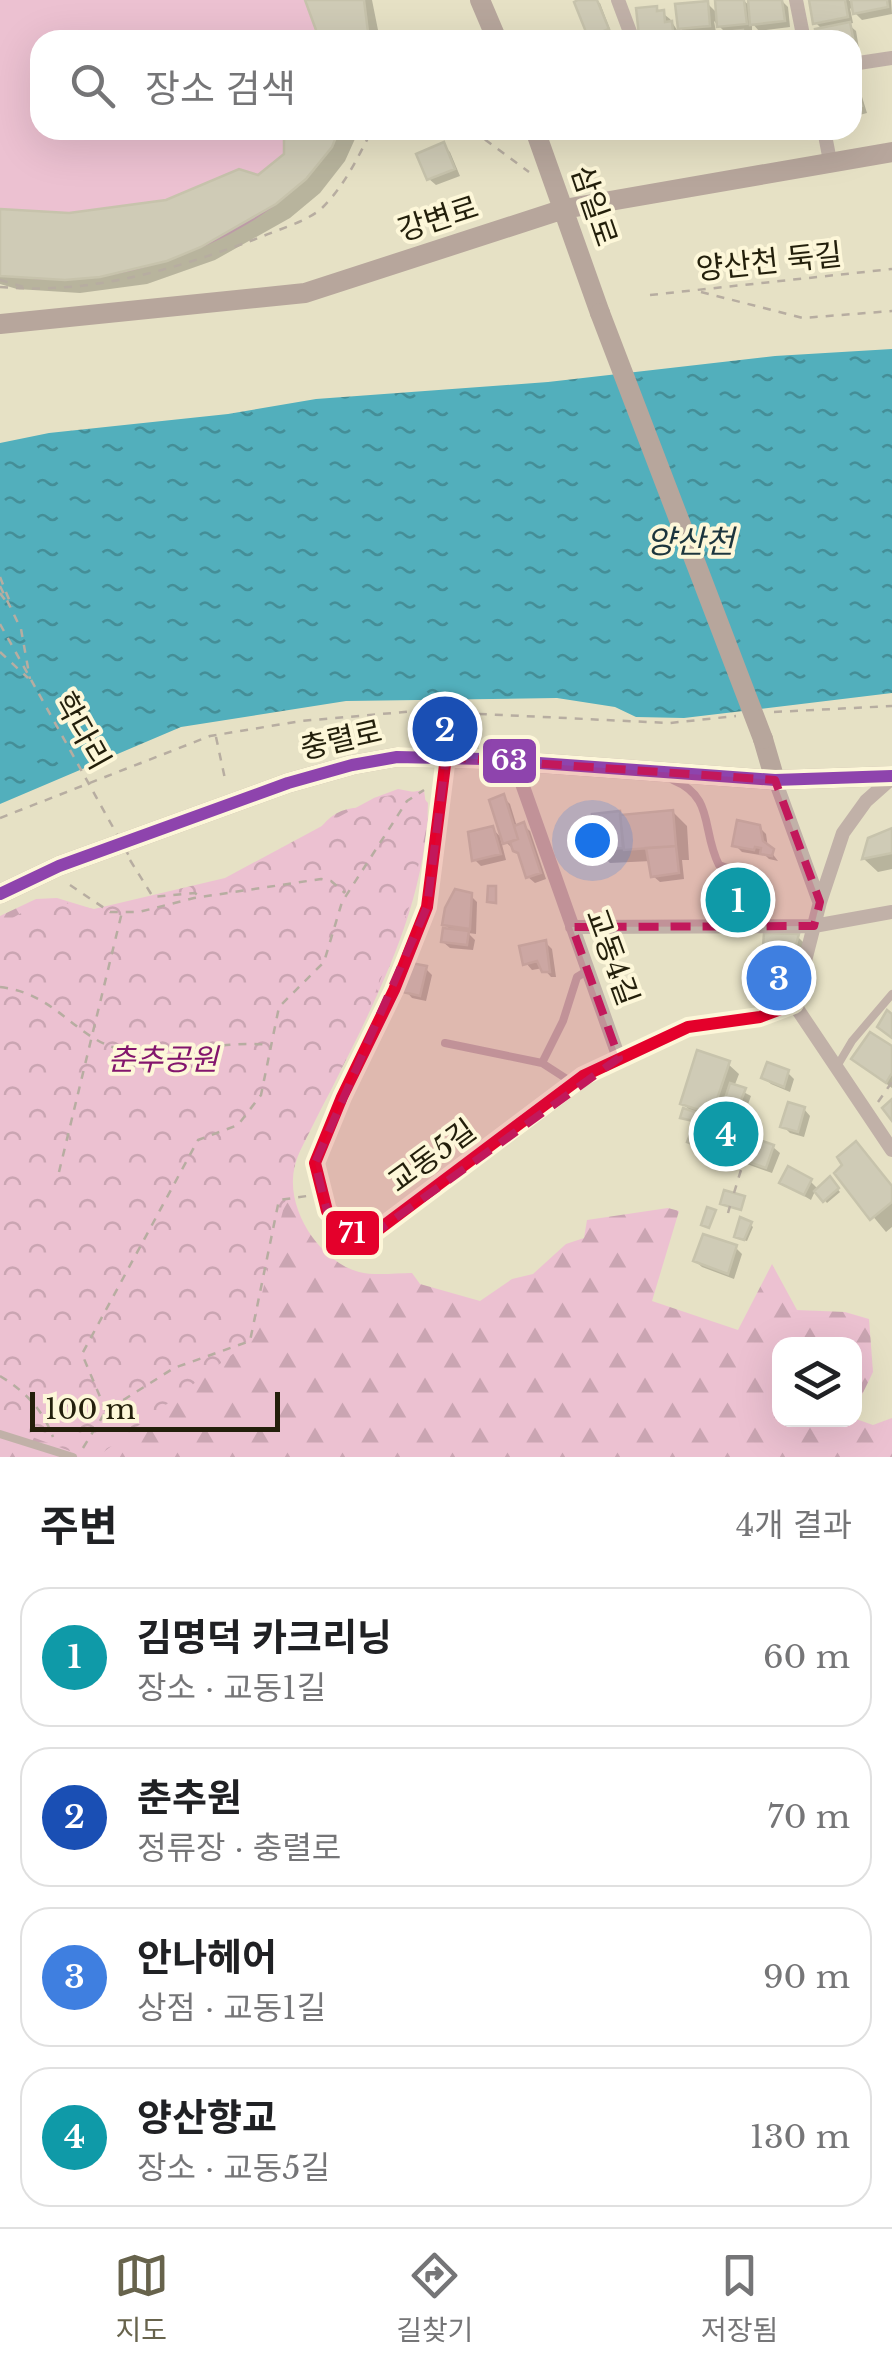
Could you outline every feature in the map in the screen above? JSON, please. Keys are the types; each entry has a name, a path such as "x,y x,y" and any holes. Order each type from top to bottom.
{"main road":[{"path":"480,0 493,30"},
{"name":"삼일로","path":"539,140 598,307 763,739 774,780"},
{"name":"강변로","path":"0,324 304,293 564,209 892,152"},
{"name":"충렬로","path":"0,894 59,866 322,772 397,757 514,761 774,780 892,777"}],"street":[{"path":"618,0 629,30"},
{"path":"796,0 802,30"},
{"path":"862,62 892,58"},
{"path":"826,140 830,162"},
{"path":"323,1194 316,1163 427,907 446,757"},
{"name":"교동4길","path":"514,761 619,1058"},
{"path":"892,777 847,825 820,902 794,1004 892,1150"},
{"path":"774,780 820,902"},
{"path":"572,927 814,926 892,912"},
{"name":"교동5길","path":"323,1194 327,1210 362,1242 574,1083 619,1058 688,1028 760,1017 794,1004"}],"lane":[{"path":"650,770 691,788 702,804 719,865 757,878"},
{"path":"542,1064 563,1021 577,976 588,970"},
{"path":"836,1068 852,1041 892,994"},
{"path":"446,1042 542,1064 574,1083"},
{"path":"0,1434 75,1457"}],"path":[{"path":"0,287 31,290 104,284 166,271 254,240 320,211 347,178 367,140"},
{"path":"485,140 538,179"},
{"name":"양산천 둑길","path":"650,295 892,269"},
{"path":"0,280 31,290"},
{"path":"694,290 803,318 892,311"},
{"path":"0,578 26,648 30,678"},
{"path":"0,586 12,608"},
{"path":"0,594 12,608"},
{"name":"학다리","path":"0,624 150,896 195,893 201,898"},
{"path":"0,652 30,678"},
{"path":"763,714 892,706"},
{"path":"0,818 215,735 301,721 416,711 670,722 744,715"},
{"path":"215,735 225,779"},
{"path":"106,1411 82,1354 198,1140 238,1125 262,1095 279,1007 324,962 346,894 407,801 424,790"},
{"path":"59,866 67,882 81,895 110,912 139,912 321,879 331,881 346,894"},
{"path":"131,874 137,871"},
{"path":"59,1172 122,912"},
{"path":"0,986 42,998 92,1037 125,1050 157,1052 222,1043 271,1045"},
{"path":"877,1104 892,1082"},
{"path":"734,1193 744,1160"},
{"path":"75,1457 106,1411 174,1368 250,1341 279,1200 323,1194"},
{"path":"728,1213 730,1206"},
{"path":"0,1376 22,1391 46,1417 61,1454"}],"highlighted area":[{"path":"446,757 775,780 820,902 814,926 572,927 619,1058 362,1242 327,1211 315,1163 427,907"}],"green space":[{"path":"0,0 364,0 368,30 30,30 30,140 333,140 299,186 237,230 202,247 167,261 99,277 62,280 0,276"},
{"path":"398,789 419,793 428,803 425,840 419,876 397,947 368,1015 303,1143 295,1168 297,1208 311,1236 345,1267 378,1274 412,1273 420,1284 480,1301 512,1279 533,1274 566,1244 584,1238 587,1220 668,1208 679,1211 652,1301 738,1330 772,1264 797,1310 845,1312 869,1319 873,1372 862,1395 862,1337 772,1337 772,1427 862,1427 862,1421 873,1425 892,1418 892,1457 0,1457 0,916 36,899 57,898 93,909 166,914 318,831 339,812 367,808 374,798"},
{"name":"춘추공원","path":"424,790 428,820 410,905 361,1029 296,1159 250,1341 97,1457 86,1457 0,1425 0,925 46,899 94,909 225,878 374,798"}],"water":[{"name":"양산천","path":"892,349 892,693 684,718 636,717 615,707 557,698 346,701 181,727 0,804 0,443 49,433 228,414 316,399 548,382 775,356"}],"building":[{"path":"305,0 364,0 368,30 316,30"},
{"path":"597,0 609,29 585,30 574,2"},
{"path":"715,0 744,0 747,24 717,27"},
{"path":"748,0 782,0 785,21 750,25"},
{"path":"809,0 845,0 848,17 813,24"},
{"path":"851,0 887,0 888,7 853,14"},
{"path":"708,1 710,26 678,29 675,4"},
{"path":"657,6 657,11 664,10 665,22 672,21 673,30 638,30 636,8"},
{"path":"850,22 852,30 815,30"},
{"path":"284,140 335,140 306,179 276,204 201,247 167,261 100,277 65,280 0,276 0,209 69,213 166,200 239,169 258,175 284,154"},
{"path":"444,142 455,169 427,180 416,154"},
{"path":"504,794 518,839 503,844 489,800"},
{"path":"673,810 676,846 624,850 620,815"},
{"path":"620,811 623,848 594,850 592,814"},
{"path":"737,820 760,825 763,841 774,849 772,856 760,854 761,848 732,846"},
{"path":"524,822 541,873 526,878 510,842 518,839 514,826"},
{"path":"493,826 501,854 472,861 468,832"},
{"path":"892,828 892,853 862,859 868,838"},
{"path":"676,846 679,873 651,877 646,848"},
{"path":"488,886 496,886 496,903 487,902"},
{"path":"719,886 762,891 758,916 715,910"},
{"path":"455,889 472,893 470,929 442,925"},
{"path":"443,928 469,931 467,945 441,942"},
{"path":"764,933 799,934 791,963 762,960"},
{"path":"546,940 550,972 542,972 537,961 523,965 519,946"},
{"path":"411,963 427,966 420,996 403,992"},
{"path":"756,965 787,969 777,997 752,992"},
{"path":"887,1010 892,1014 892,1038 877,1027"},
{"path":"870,1032 892,1046 892,1073 886,1083 851,1059"},
{"path":"697,1050 730,1061 712,1114 680,1104"},
{"path":"767,1062 789,1070 784,1087 761,1078"},
{"path":"730,1083 746,1088 736,1113 722,1108"},
{"path":"892,1099 892,1121 882,1108"},
{"path":"788,1102 805,1107 798,1132 780,1127"},
{"path":"683,1108 695,1112 693,1121 680,1118"},
{"path":"699,1112 718,1118 708,1150 687,1142"},
{"path":"730,1130 774,1145 766,1168 723,1153"},
{"path":"856,1141 892,1186 892,1202 870,1220 834,1173 842,1165 837,1157"},
{"path":"788,1166 812,1179 804,1195 779,1183"},
{"path":"830,1176 839,1188 823,1202 814,1191"},
{"path":"724,1190 745,1196 741,1210 720,1204"},
{"path":"707,1207 716,1210 709,1228 701,1225"},
{"path":"740,1217 752,1222 744,1240 734,1237"},
{"path":"703,1234 737,1245 728,1274 693,1261"}],"transit line":[{"name":"63","path":"0,894 59,866 288,783 397,757 484,759 775,780 892,776"},
{"name":"71","path":"446,757 427,907 394,990 315,1163 327,1211 362,1242 583,1076 688,1027 760,1017 794,1004"}],"place":[{"name":"춘추원","path":"445,729"},
{"name":"김명덕 카크리닝","path":"738,900"},
{"name":"안나헤어","path":"779,978"},
{"name":"양산향교","path":"726,1134"}]}
